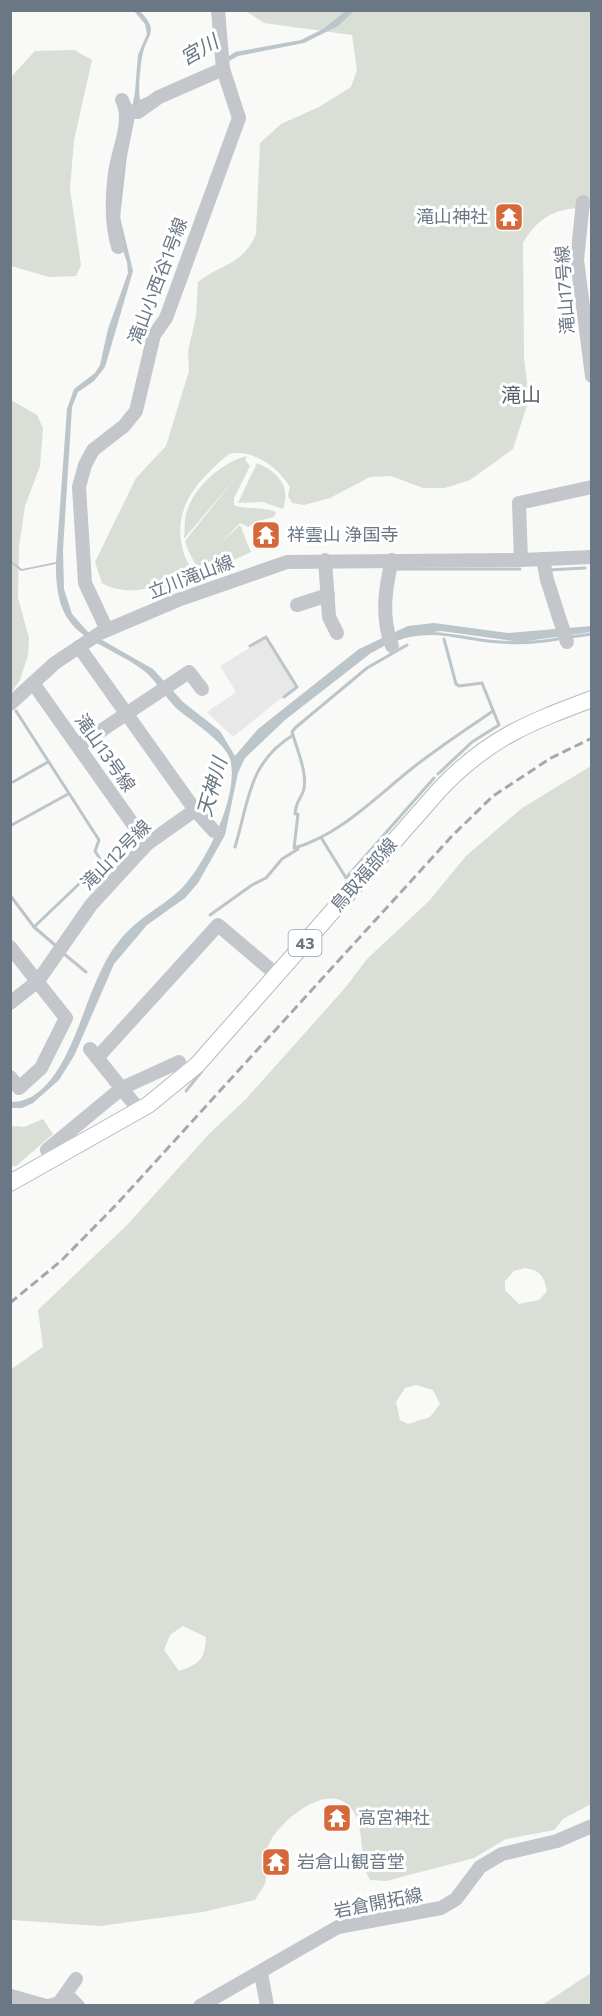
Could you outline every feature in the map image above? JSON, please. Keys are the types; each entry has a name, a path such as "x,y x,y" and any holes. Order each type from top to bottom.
{"main road":[{"name":"鳥取福部線","path":"12,1179 139,1110 197,1065 441,788 465,764 511,731 591,699"}],"street":[{"name":"滝山小西谷1号線","path":"104,632 85,583 79,487 85,465 93,450 124,426 136,411 154,335 166,318 239,118 222,66 218,10"},
{"path":"118,247 114,231 113,200 129,108 159,97 222,66"},
{"name":"滝山17号線","path":"583,201 578,260 591,376"},
{"path":"521,560 519,503 591,487"},
{"name":"立川滝山線","path":"10,704 55,663 104,632 178,600 278,565 326,560 521,560 591,557"},
{"path":"543,559 547,580 567,642"},
{"path":"326,560 329,617 337,633"},
{"path":"390,640 385,598 392,560"},
{"path":"297,605 328,596"},
{"path":"82,645 195,810 214,831"},
{"path":"78,746 189,672 202,689"},
{"name":"滝山13号線","path":"33,683 147,844"},
{"name":"滝山12号線","path":"10,1003 38,981 91,905 147,844 195,810"},
{"path":"139,1110 93,1054 218,925 277,975"},
{"path":"10,947 66,1018 41,1068 21,1090 10,1077"},
{"path":"47,1150 122,1088 179,1062"},
{"name":"岩倉開拓線","path":"200,2006 261,1973 306,1943 338,1927 441,1908 456,1899 480,1867 502,1854 556,1841 591,1826"},
{"path":"261,1973 267,2006"},
{"path":"11,1996 48,2006 59,2002 76,1979"},
{"path":"66,1994 78,2006"}],"shaded area":[{"path":"134,11 140,11 151,29 142,57 140,100 215,66 235,52 301,40 323,29 346,11 354,11 338,26 304,43 238,56 135,116 127,156 120,217 133,271 105,367 94,381 78,392 72,407 63,550 64,589 72,614 88,632 153,669 183,702 220,731 235,756 258,729 359,649 408,626 434,623 508,633 591,626 591,632 520,642 441,631 403,636 371,653 285,720 245,758 238,773 225,835 198,883 185,898 147,925 114,964 74,1056 59,1080 33,1103 22,1108 11,1108 11,1102 27,1099 52,1078 71,1044 99,974 115,946 135,924 175,895 201,862 226,809 232,774 230,759 222,746 177,708 153,679 143,670 81,633 70,622 62,608 57,589 56,564 21,571 11,563 11,561 22,569 56,562 67,409 74,389 95,373 100,365 108,329 128,273 127,262 116,231 117,190 135,92 138,55 147,34 145,24"},
{"path":"246,11 591,11 591,209 570,209 551,214 536,226 523,243 524,357 529,399 513,449 470,480 445,488 423,488 391,476 370,477 330,498 304,505 292,503 288,496 290,487 285,479 264,461 247,454 229,454 199,483 191,494 181,518 180,532 183,550 188,562 195,570 196,581 182,590 157,584 137,590 114,588 102,583 95,562 136,478 166,446 189,371 188,351 196,316 198,282 238,258 251,244 256,234 260,143 281,124 319,107 351,87 357,70 352,35 264,23"},
{"path":"74,50 92,60 74,140 70,189 81,265 76,276 49,277 11,266 11,77 35,51"},
{"path":"11,400 37,415 43,428 40,466 25,506 19,547 18,598 29,638 28,655 20,680 11,693"},
{"path":"247,456 245,460 250,466 234,498 234,505 276,512 274,517 258,521 248,527 240,523 219,545 240,525 251,552 208,572 204,578 199,575 185,541 237,476 184,539 187,511 196,493 211,476 228,464"},
{"path":"257,463 277,475 281,481 285,493 283,509 263,502 238,503"},
{"path":"266,638 296,686 233,737 207,712 236,692 220,666"},
{"path":"591,766 591,1804 563,1819 554,1830 506,1839 474,1858 386,1881 370,1880 355,1814 346,1803 335,1799 323,1799 298,1812 271,1840 266,1855 265,1883 255,1900 203,1912 100,1926 11,1920 10,1370 43,1347 38,1310 128,1224 209,1134 246,1099 345,988 367,959 429,901 466,856 522,808","holes":["525,1268 534,1270 540,1275 547,1291 539,1300 519,1304 505,1290 505,1281 514,1271","416,1385 433,1390 440,1404 430,1417 408,1424 400,1420 396,1402 405,1388","183,1626 206,1637 203,1656 197,1663 179,1671 164,1650 170,1635"]},
{"path":"43,1119 53,1134 16,1166 11,1166 11,1126 24,1127"},
{"path":"591,1973 591,2005 542,2005"}],"waterway":[{"path":"548,570 585,568"},
{"path":"393,569 520,569"},
{"path":"395,640 419,634 442,634 507,642 535,642 563,638"},
{"path":"570,637 592,634"},
{"path":"250,646 266,637 297,687 284,697"},
{"path":"438,774 472,742 499,725 482,683 459,686 456,684 444,639"},
{"path":"235,847 252,784 267,758 293,735 295,728 367,668 407,645"},
{"path":"16,711 99,840 95,851 102,862 34,927"},
{"path":"293,735 305,778 303,792 295,810 295,814 298,814 294,848 326,835 341,825 410,770 493,711"},
{"path":"13,782 48,762"},
{"path":"322,839 346,878 434,778"},
{"path":"10,826 68,794"},
{"path":"210,915 252,885 266,878 282,859 298,849"},
{"path":"10,895 34,927 55,945"},
{"path":"63,953 86,972"},
{"path":"186,1091 202,1071"}],"railway":[{"path":"10,1303 61,1261 116,1205 452,836 493,796 551,758 592,738"}],"place":[{"name":"滝山神社","path":"509,217"},
{"name":"祥雲山 浄国寺","path":"266,535"},
{"name":"高宮神社","path":"337,1818"},
{"name":"岩倉山観音堂","path":"276,1862"}],"district":[{"name":"滝山","path":"521,395"}],"water label":[{"name":"宮川","path":"199,50"},
{"name":"天神川","path":"212,787"}]}
